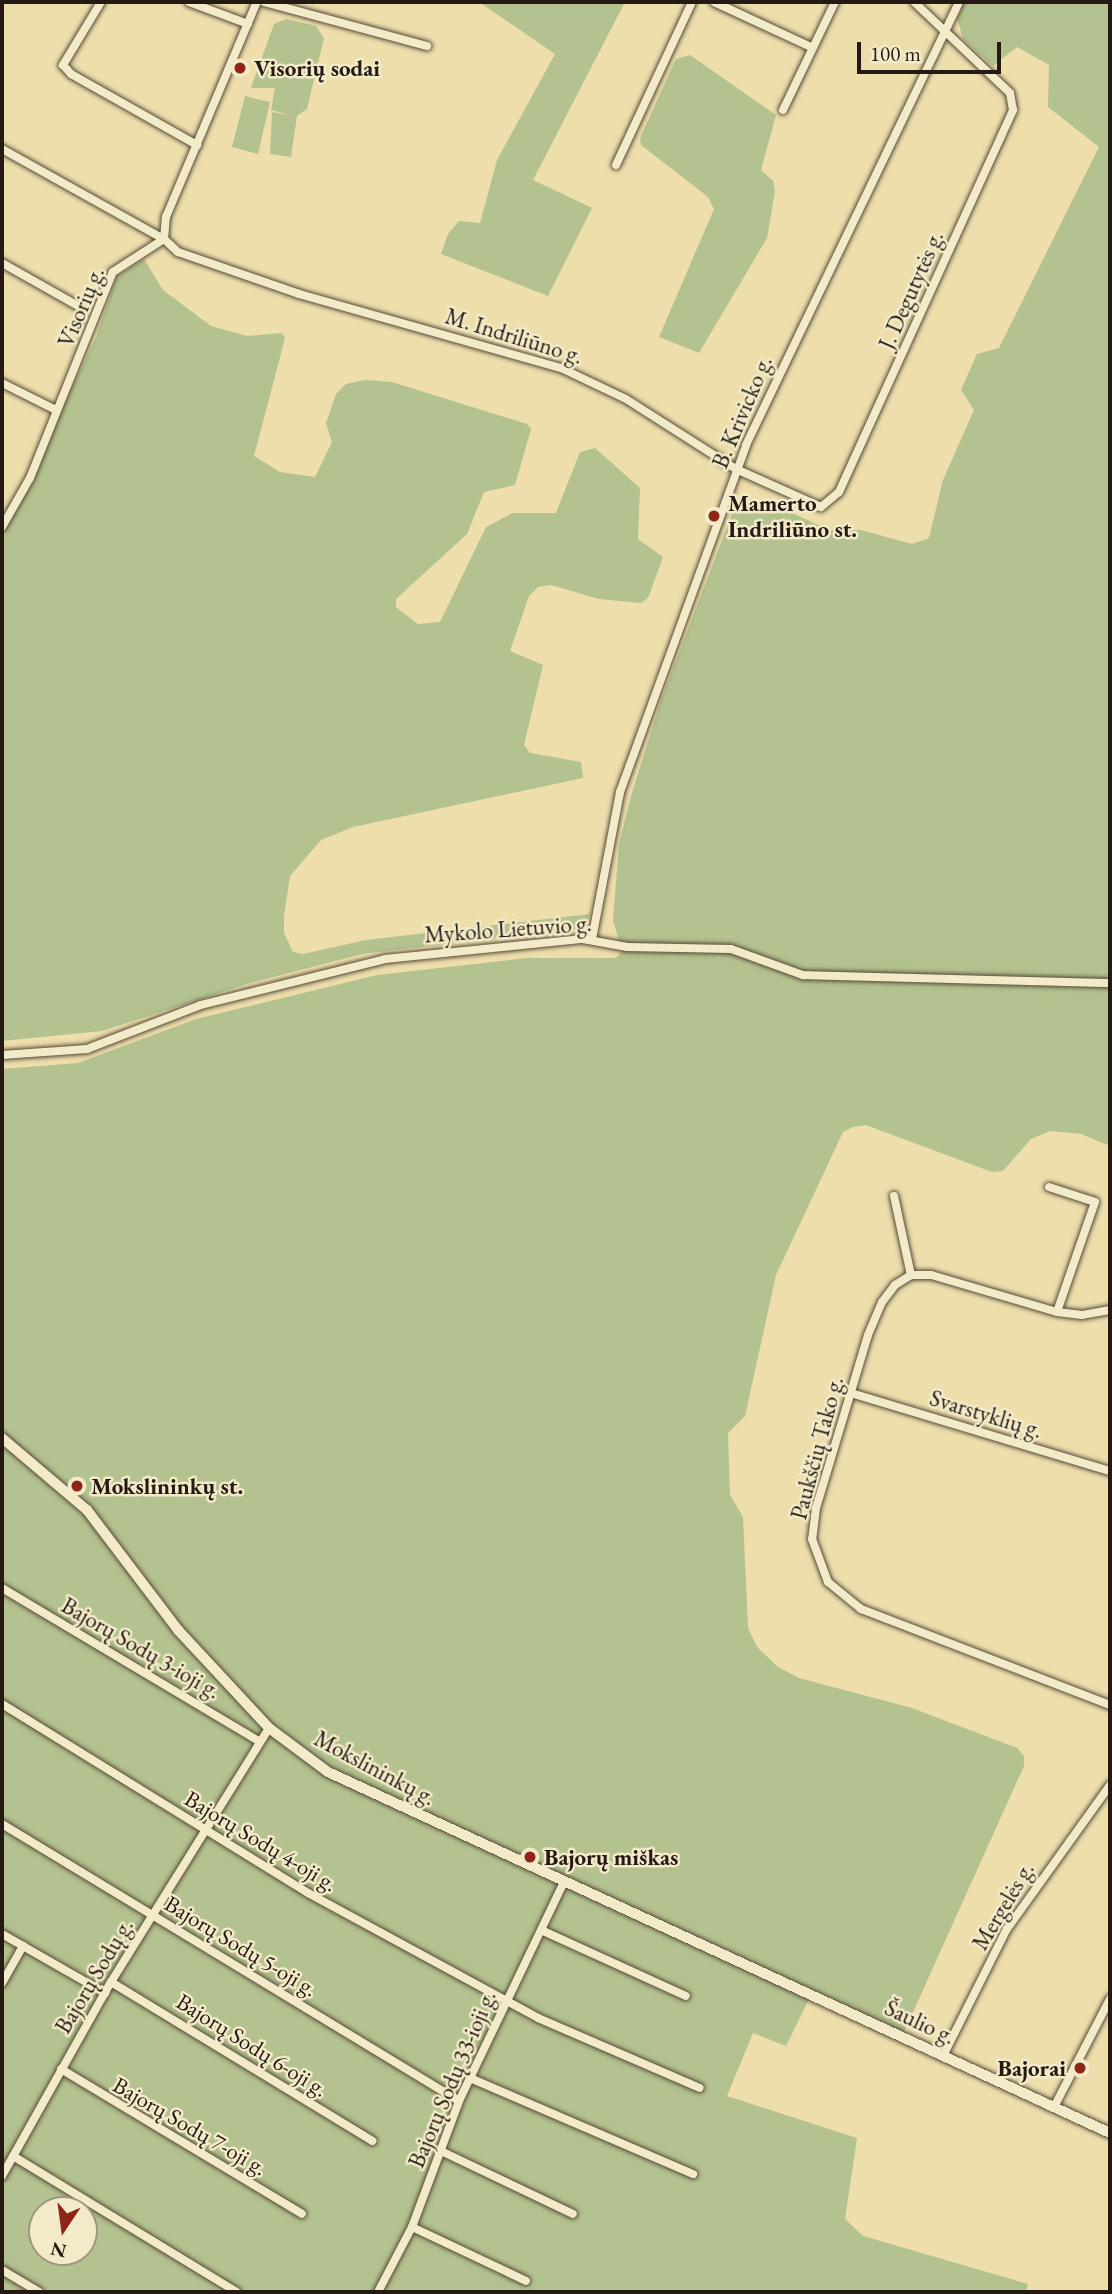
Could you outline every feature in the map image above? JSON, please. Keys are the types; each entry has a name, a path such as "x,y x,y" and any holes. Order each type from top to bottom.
{"street":[{"path":"101,2 63,65 71,74 197,145"},
{"path":"189,2 248,24"},
{"path":"164,239 166,217 257,2"},
{"path":"264,2 427,46"},
{"path":"616,165 692,2"},
{"path":"714,2 813,48"},
{"path":"783,110 835,2"},
{"path":"915,2 944,28"},
{"name":"B. Krivicko g.","path":"592,939 620,792 737,469 944,28 959,2"},
{"name":"J. Degutytės g.","path":"834,500 1010,118 1010,93 944,28"},
{"name":"M. Indriliūno g.","path":"2,149 164,239 178,252 299,294 561,368 626,399 737,469 812,506 834,500"},
{"name":"Visorių g.","path":"2,527 30,478 55,410 86,349 113,272 164,239"},
{"path":"2,263 78,306"},
{"path":"2,383 55,410"},
{"name":"Mykolo Lietuvio g.","path":"2,1055 87,1049 201,1005 384,959 592,939 627,947 731,949 803,975 1110,983"},
{"path":"1049,1187 1095,1202 1057,1312"},
{"path":"894,1196 911,1275 943,1277 1057,1312 1082,1315 1110,1310"},
{"name":"Paukščių Tako g.","path":"911,1275 895,1285 881,1302 851,1393 813,1524 818,1564 834,1589 876,1616 1110,1705"},
{"name":"Svarstyklių g.","path":"851,1393 1110,1471"},
{"name":"Mokslininkų g.","path":"3,1441 87,1510 178,1630 269,1728 328,1772 712,1949"},
{"name":"Bajorų Sodų 3-ioji g.","path":"2,1588 260,1742"},
{"name":"Bajorų Sodų 4-oji g.","path":"2,1704 205,1831 507,2001 608,2051 700,2088"},
{"name":"Bajorų Sodų g.","path":"2,2176 111,1982 269,1728"},
{"name":"Mergelės g.","path":"943,2056 1007,1929 1110,1785"},
{"name":"Bajorų Sodų 5-oji g.","path":"2,1824 459,2101"},
{"name":"Bajorų Sodų 33-ioji g.","path":"378,2292 412,2227 459,2101 564,1882"},
{"path":"541,1930 687,1996"},
{"path":"2,1934 105,1993"},
{"path":"2,1983 23,1946"},
{"name":"Šaulio g.","path":"712,1949 1110,2133"},
{"name":"Bajorų Sodų 6-oji g.","path":"111,1982 372,2141"},
{"path":"1054,2108 1110,1999"},
{"name":"Bajorų Sodų 7-oji g.","path":"61,2069 302,2214"},
{"path":"470,2078 693,2174"},
{"path":"441,2151 573,2214"},
{"path":"13,2156 237,2292"},
{"path":"412,2227 526,2281"},
{"path":"2,2270 39,2292"}],"green space":[{"path":"479,2 625,2 533,180 592,208 548,296 441,254 448,234 459,221 480,223 497,160 555,54"},
{"path":"964,2 1110,2 1110,1146 1081,1134 1050,1131 1031,1139 1003,1171 992,1172 866,1125 853,1127 843,1132 776,1275 745,1416 728,1433 730,1495 743,1517 748,1628 757,1647 778,1667 799,1678 912,1708 1017,1748 1024,1756 1024,1766 904,2032 813,1991 786,2046 753,2033 727,2096 857,2138 845,2219 863,2236 1028,2284 1026,2292 2,2292 2,1069 78,1063 196,1019 377,975 527,958 616,958 622,951 613,920 619,844 631,796 660,703 735,506 751,500 771,503 829,530 861,530 912,544 929,538 943,480 974,410 961,390 977,354 999,348 1099,147 1048,107 1049,65 1017,47 993,66 963,39 957,18"},
{"path":"286,19 316,26 324,38 307,109 297,116 291,157 270,154 272,112 290,115 271,110 275,88 251,88 274,24"},
{"path":"690,55 776,115 761,170 773,181 775,191 767,238 699,353 659,337 714,209 708,197 641,145 640,138 676,59"},
{"path":"245,96 270,102 258,154 232,147"},
{"path":"144,259 163,290 211,326 247,336 282,333 285,338 254,456 280,472 315,477 332,442 326,423 336,394 346,384 365,380 392,382 527,424 531,429 515,485 484,492 467,534 396,599 396,607 418,624 440,622 486,527 513,513 556,513 580,452 595,448 640,488 638,539 663,557 648,598 641,603 599,599 551,585 538,587 529,596 510,651 543,665 524,745 530,753 581,762 583,778 353,827 321,840 290,876 284,916 284,933 293,952 303,954 366,940 590,914 583,928 362,954 250,983 102,1031 2,1041 2,533 96,337 117,276"}],"place":[{"name":"Visorių sodai","path":"240,68"},
{"name":"Mamerto Indriliūno st.","path":"714,516"},
{"name":"Mokslininkų st.","path":"77,1486"},
{"name":"Bajorų miškas","path":"530,1857"},
{"name":"Bajorai","path":"1080,2068"}]}
